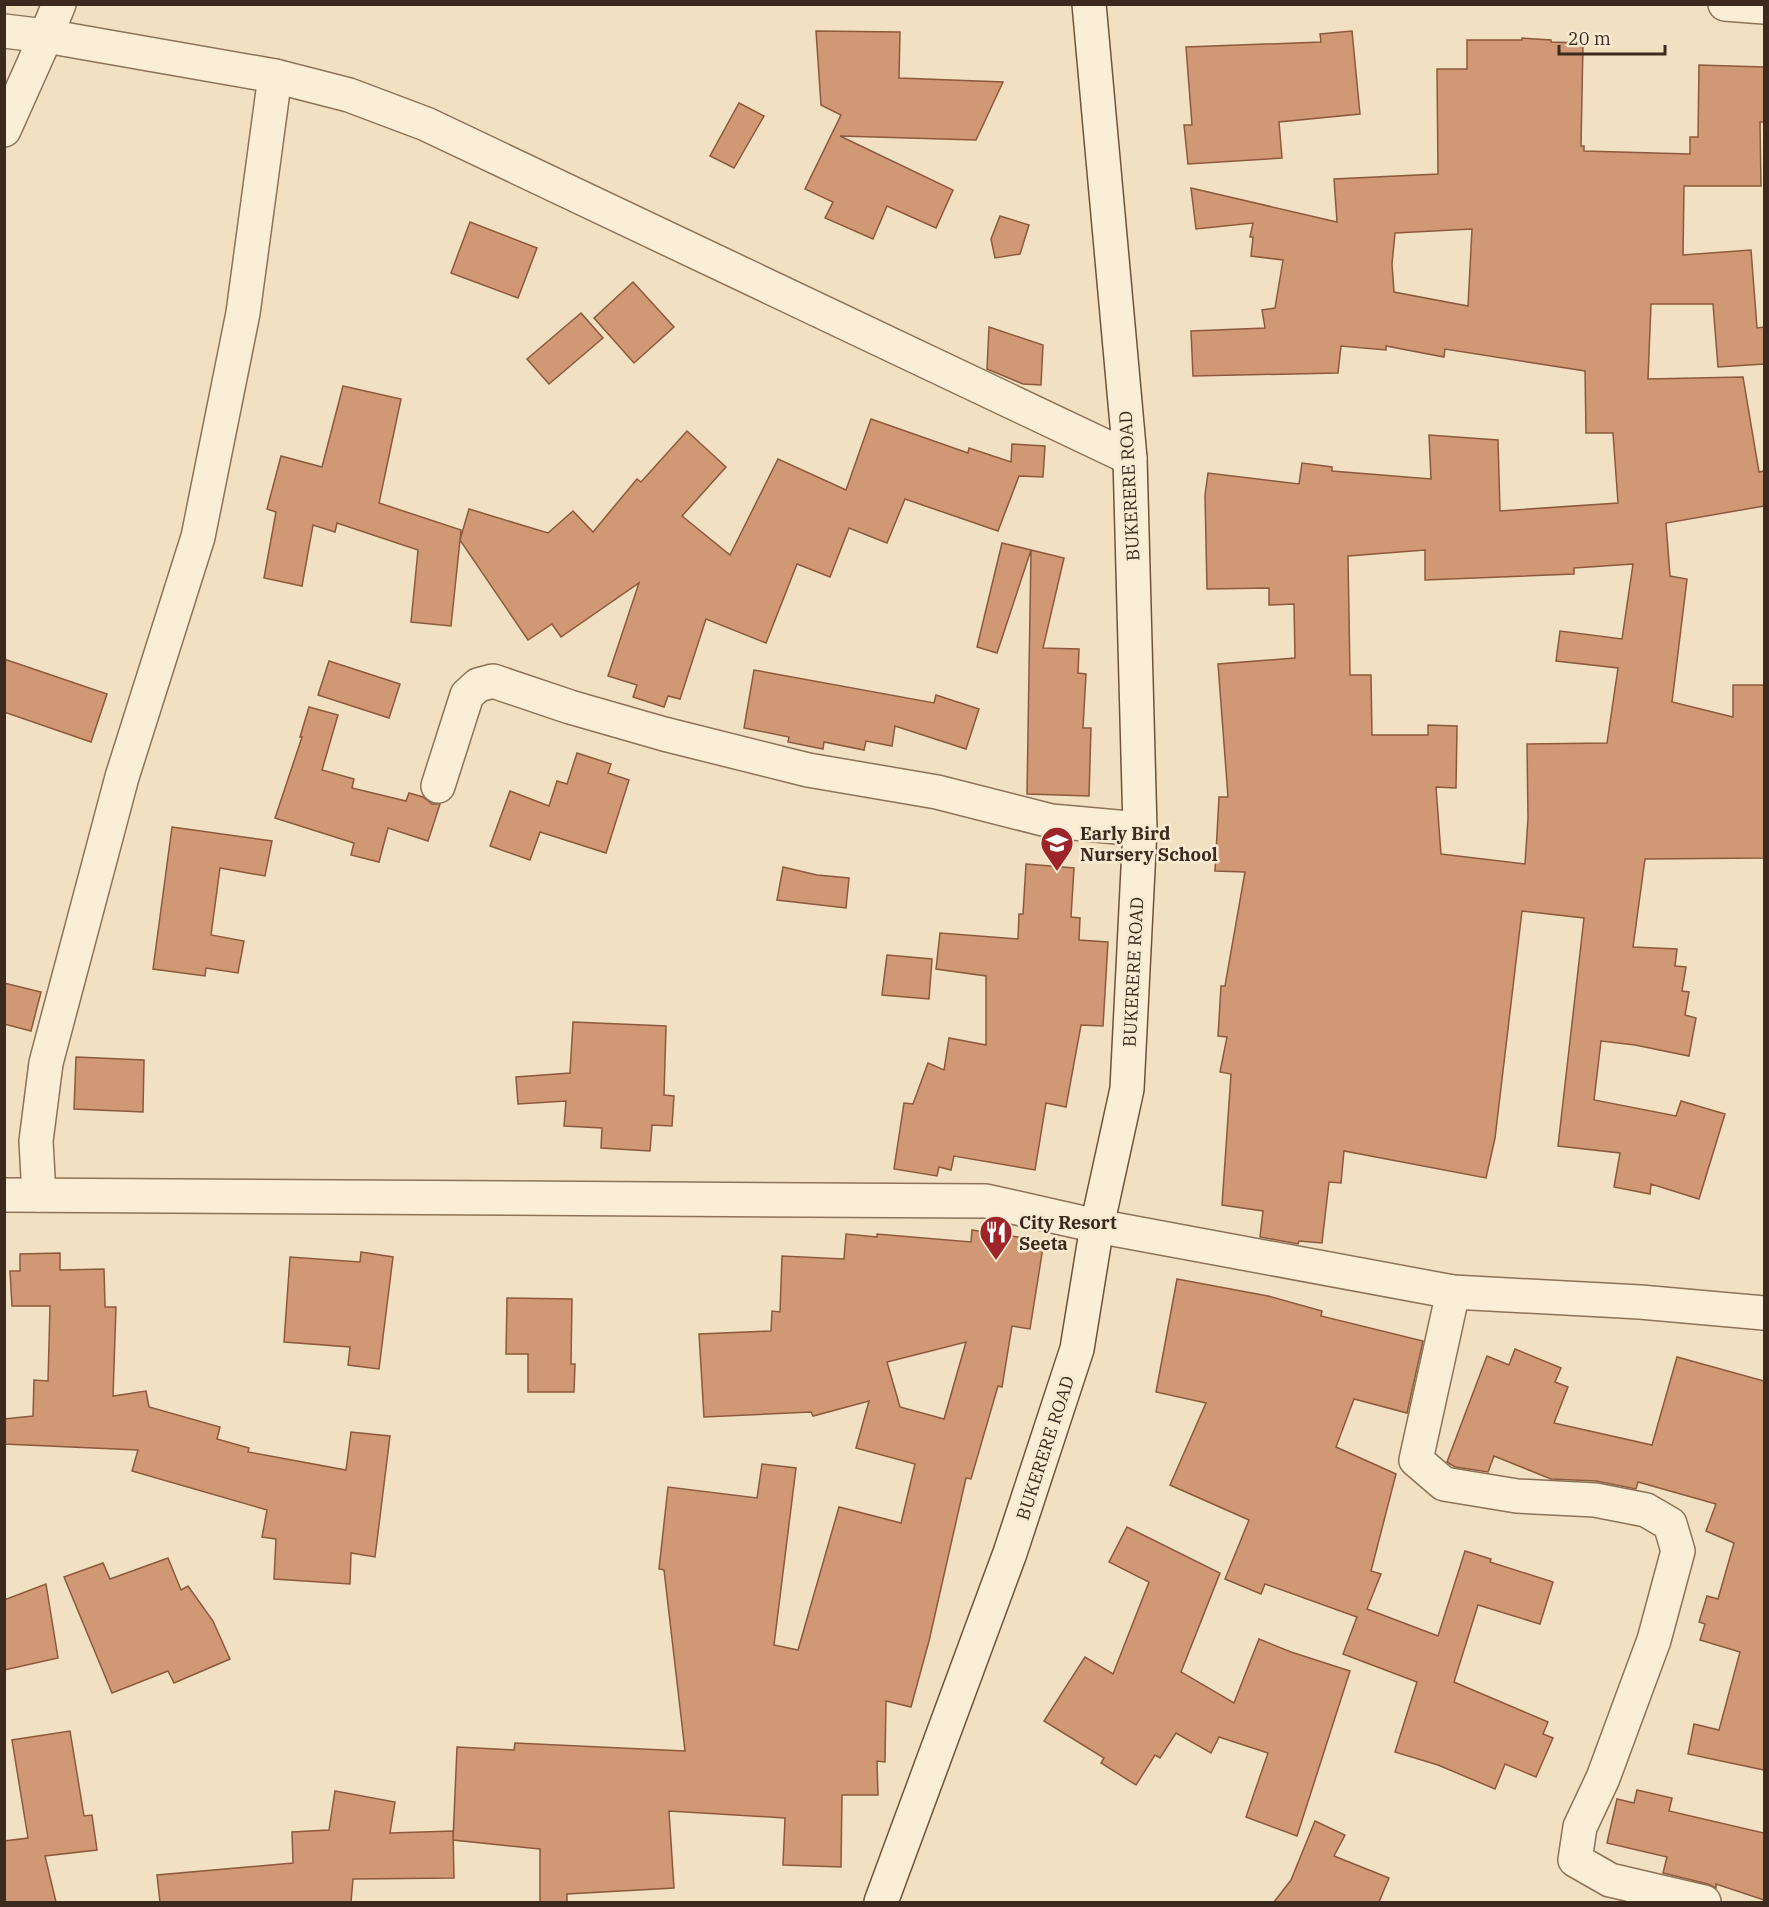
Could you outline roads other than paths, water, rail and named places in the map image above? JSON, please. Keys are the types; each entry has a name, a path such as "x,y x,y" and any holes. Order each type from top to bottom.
{"street":[{"path":"4,130 59,4"},
{"path":"1089,5 1104,4"},
{"path":"1725,4 1764,7"},
{"name":"BUKERERE ROAD","path":"881,1902 1010,1553 1077,1349 1097,1226 1127,1089 1140,829 1130,458 1089,5"},
{"path":"4,31 46,36 275,76 349,95 426,124 1130,458"},
{"path":"39,1195 36,1142 46,1063 122,777 198,537 243,313 275,76"},
{"path":"438,786 467,695 478,685 493,681 570,707 664,734 808,770 937,792 1051,821 1140,829"},
{"path":"4,1195 986,1201 1097,1226 1453,1292 1640,1302 1764,1313"},
{"path":"1453,1292 1416,1460 1444,1484 1517,1496 1595,1500 1646,1510 1670,1524 1678,1551 1654,1640 1603,1778 1580,1827 1575,1860 1610,1880 1704,1902"}],"place":[{"name":"Early Bird Nursery School","path":"1057,872"},
{"name":"City Resort Seeta","path":"996,1261"}]}
